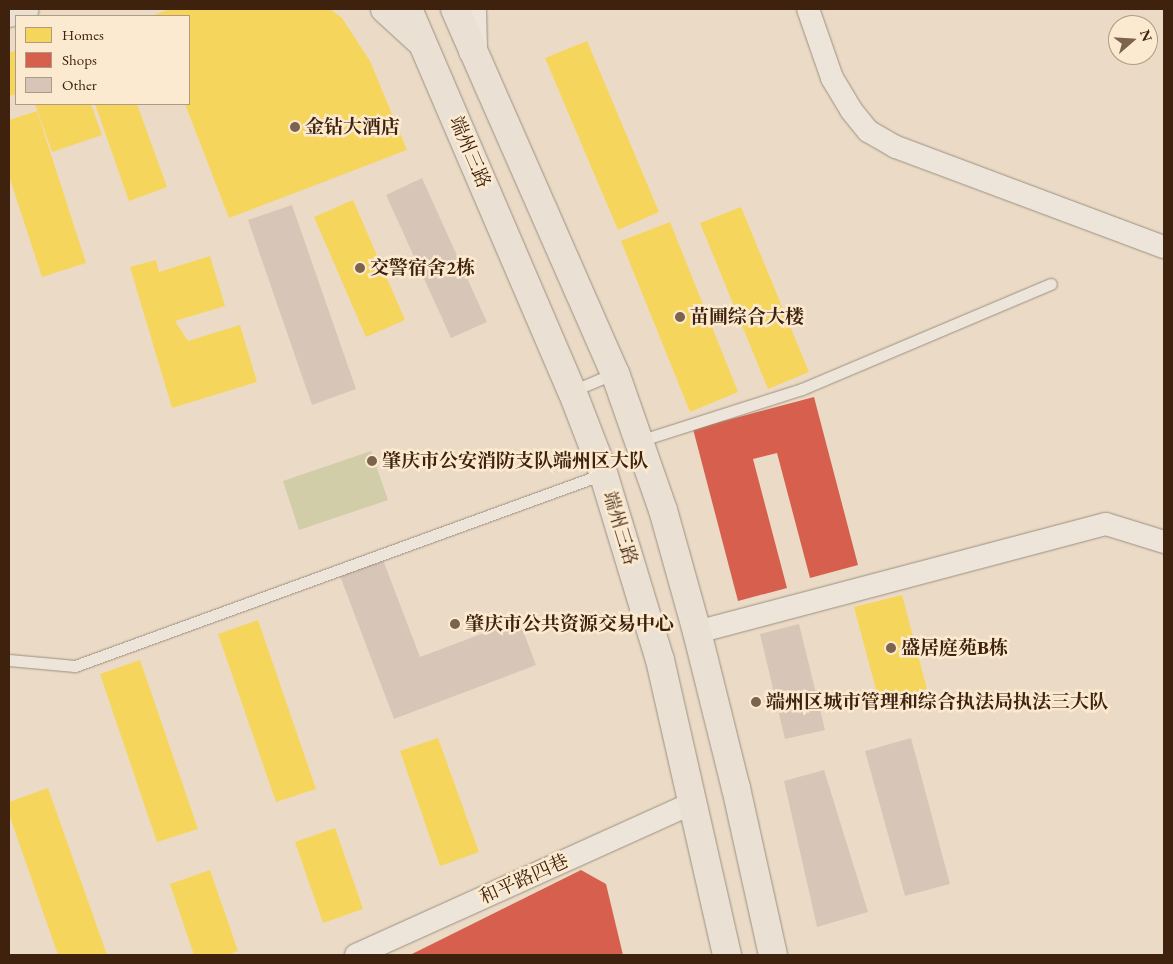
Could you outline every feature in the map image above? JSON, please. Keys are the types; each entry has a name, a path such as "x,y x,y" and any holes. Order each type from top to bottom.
{"main road":[{"path":"9,13 25,9"},
{"path":"384,9 424,45"},
{"name":"端州三路","path":"408,9 572,391 603,474 660,660 727,955"},
{"path":"455,9 615,373 663,510 697,632 736,788 773,955"},
{"path":"472,9 473,51"}],"street":[{"path":"808,9 832,78 851,110 868,131 896,147 1164,247"},
{"path":"697,632 1106,524 1164,542"},
{"name":"和平路四巷","path":"356,955 693,802"}],"lane":[{"path":"639,441 802,389 1051,284"},
{"path":"572,391 615,373"},
{"path":"9,660 75,666 603,474"}],"shaded area":[{"path":"371,451 388,500 299,530 283,481"}],"building: Homes":[{"name":"金钻大酒店","path":"170,9 330,9 342,18 370,61 407,150 229,218 185,105 190,105 190,15 154,15"},
{"path":"587,41 659,212 618,230 545,58"},
{"path":"15,50 15,94 9,96 9,53"},
{"path":"35,105 91,105 102,135 52,152"},
{"path":"95,105 137,105 167,187 129,201"},
{"path":"37,111 86,263 42,277 9,176 9,120"},
{"name":"交警宿舍2栋","path":"353,200 405,320 366,337 314,217"},
{"path":"741,207 809,372 768,389 700,223"},
{"name":"苗圃综合大楼","path":"670,222 738,392 690,412 621,241"},
{"path":"210,256 225,306 175,321 188,341 240,325 257,382 172,408 130,267 156,260 159,272"},
{"name":"盛居庭苑B栋","path":"902,595 927,689 879,701 854,607"},
{"path":"258,620 316,789 276,802 218,634"},
{"path":"140,660 198,829 157,842 100,674"},
{"path":"438,738 479,852 440,866 400,751"},
{"path":"48,788 107,955 58,955 9,814 9,802"},
{"path":"335,828 363,909 323,923 295,842"},
{"path":"210,870 238,951 227,955 194,955 170,884"}],"building: Shops":[{"path":"814,397 858,565 810,578 777,453 753,459 787,588 738,601 693,429"},
{"path":"581,870 606,884 623,955 410,955"}],"building: Other":[{"path":"422,178 487,322 451,338 386,195"},
{"path":"292,205 356,389 312,405 248,220"},
{"path":"383,560 420,657 519,620 536,665 394,719 340,576"},
{"path":"799,624 825,730 785,739 760,634"},
{"path":"911,738 950,884 905,896 865,751"},
{"path":"824,770 868,912 817,927 784,781"}],"place":[{"name":"金钻大酒店","path":"295,127"},
{"name":"交警宿舍2栋","path":"360,268"},
{"name":"苗圃综合大楼","path":"680,317"},
{"name":"肇庆市公安消防支队端州区大队","path":"372,461"},
{"name":"肇庆市公共资源交易中心","path":"455,624"},
{"name":"盛居庭苑B栋","path":"891,648"},
{"name":"端州区城市管理和综合执法局执法三大队","path":"756,702"}]}
